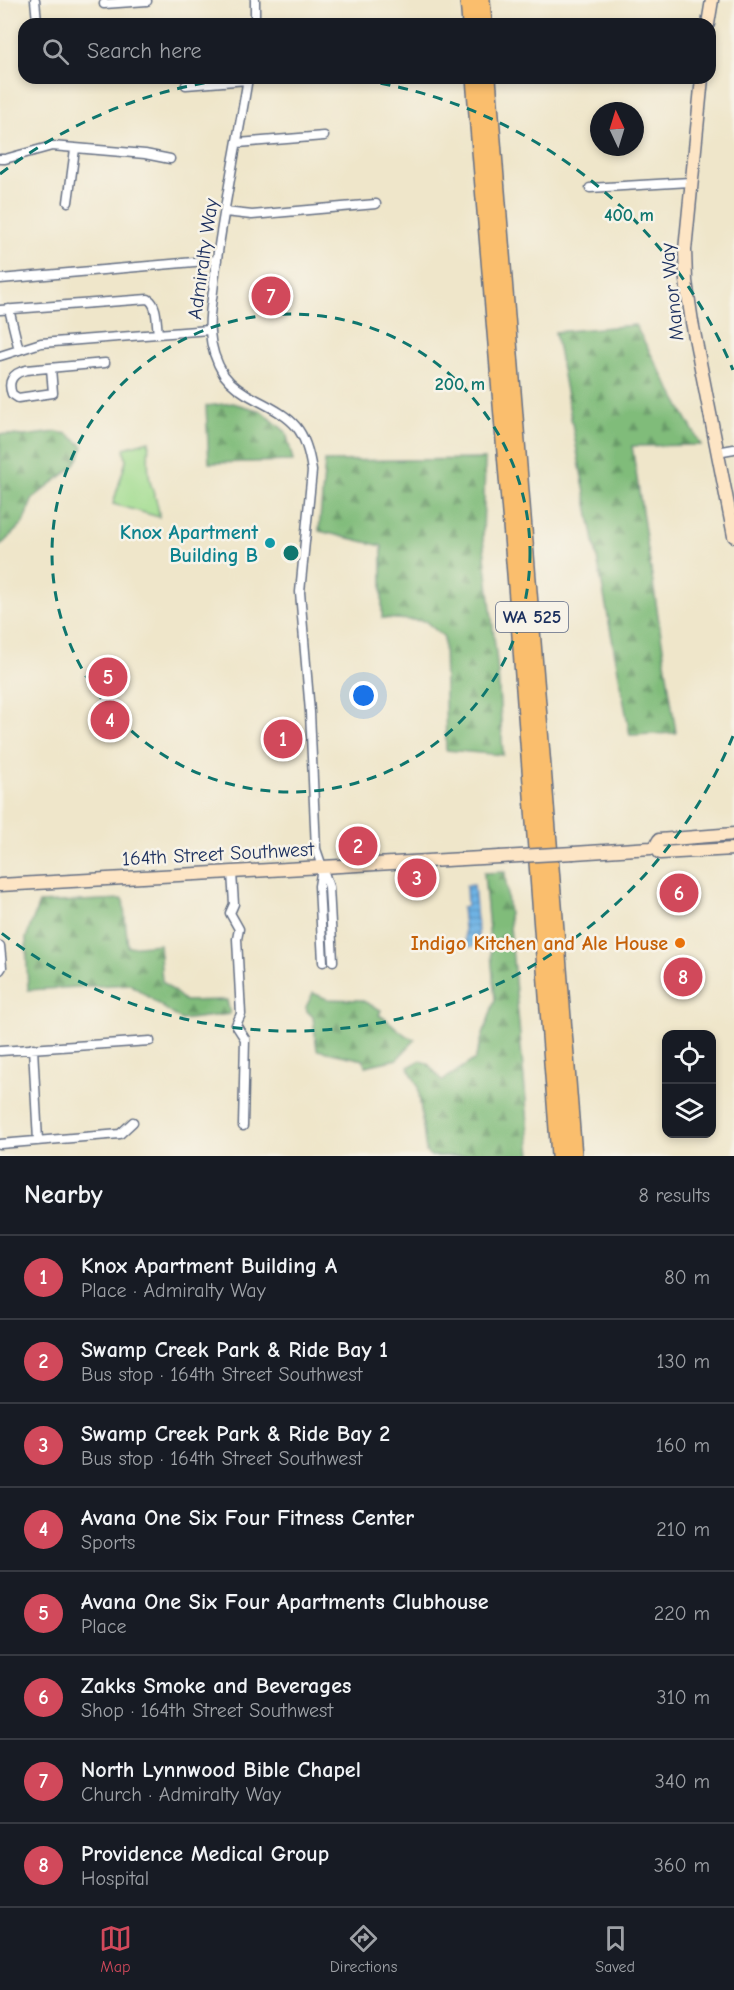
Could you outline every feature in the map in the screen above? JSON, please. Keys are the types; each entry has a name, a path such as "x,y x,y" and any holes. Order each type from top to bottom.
{"highway":[{"path":"468,0 470,18"},
{"path":"482,0 484,18"},
{"name":"WA 525","path":"474,84 518,610 559,1156"},
{"name":"WA 525","path":"488,84 574,1156"}],"main road":[{"path":"709,18 712,0"},
{"name":"Manor Way","path":"701,84 690,182 685,250 686,281 734,536"},
{"name":"164th Street Southwest","path":"655,847 659,840 734,834"},
{"name":"164th Street Southwest","path":"0,885 655,847"},
{"name":"164th Street Southwest","path":"655,847 660,853 734,849"}],"street":[{"path":"35,0 37,18"},
{"path":"255,0 255,18"},
{"path":"104,4 147,1"},
{"path":"186,85 196,84"},
{"name":"Admiralty Way","path":"247,84 217,260 209,330 215,356 225,376 243,393 283,413 306,440 310,456 312,471 300,592 313,760 316,849 328,887 333,961"},
{"path":"237,143 324,136"},
{"path":"0,159 52,146 145,154 170,159"},
{"path":"68,202 75,149"},
{"path":"590,188 690,182"},
{"path":"225,212 252,214 376,204"},
{"path":"0,279 217,260"},
{"path":"19,350 4,309 148,298 154,305 158,333"},
{"path":"0,356 41,344 209,330"},
{"path":"51,368 53,393 18,398 12,394 11,381 13,375 18,372 51,368 105,363"},
{"path":"717,452 734,449"},
{"path":"322,867 319,887 323,962"},
{"path":"232,873 234,904 230,913 239,929 237,939 241,1014 236,1025 245,1039 243,1126"},
{"path":"0,946 2,967 0,970"},
{"path":"0,1051 150,1041"},
{"path":"33,1048 38,1141"},
{"path":"0,1144 120,1134 133,1122"}],"green space":[{"path":"635,325 701,445 632,446 676,733 630,735 555,332"},
{"path":"233,403 261,411 286,432 293,461 209,463 206,406"},
{"path":"56,432 68,434 83,446 80,456 73,467 33,498 23,523 0,546 0,434 24,436"},
{"path":"149,441 149,474 159,517 113,504 126,461 124,448"},
{"path":"485,459 483,538 498,672 503,755 446,750 444,637 425,621 382,618 382,546 319,531 325,461"},
{"path":"505,872 531,1156 431,1156 426,1152 418,1086 408,1067 421,1060 429,1065 442,1081 475,1059 495,999 484,873"},
{"path":"123,899 128,947 159,944 162,981 185,1001 227,1000 230,1014 181,1020 130,984 28,990 26,938 39,903"},
{"path":"313,993 327,999 361,1000 381,1010 379,1015 415,1040 397,1059 365,1066 364,1060 317,1050 313,1017 306,1007"}],"water":[{"path":"474,885 479,946 466,947 462,907 467,906 466,886"}],"place":[{"name":"North Lynnwood Bible Chapel","path":"271,296"},
{"name":"Knox Apartment Building B","path":"270,543"},
{"name":"Avana One Six Four Apartments Clubhouse","path":"108,677"},
{"name":"Avana One Six Four Fitness Center","path":"110,720"},
{"name":"Knox Apartment Building A","path":"283,739"},
{"name":"Swamp Creek Park & Ride Bay 1","path":"358,846"},
{"name":"Swamp Creek Park & Ride Bay 2","path":"417,878"},
{"name":"Zakks Smoke and Beverages","path":"679,893"},
{"name":"Indigo Kitchen and Ale House","path":"680,943"},
{"name":"Providence Medical Group","path":"683,977"}]}
